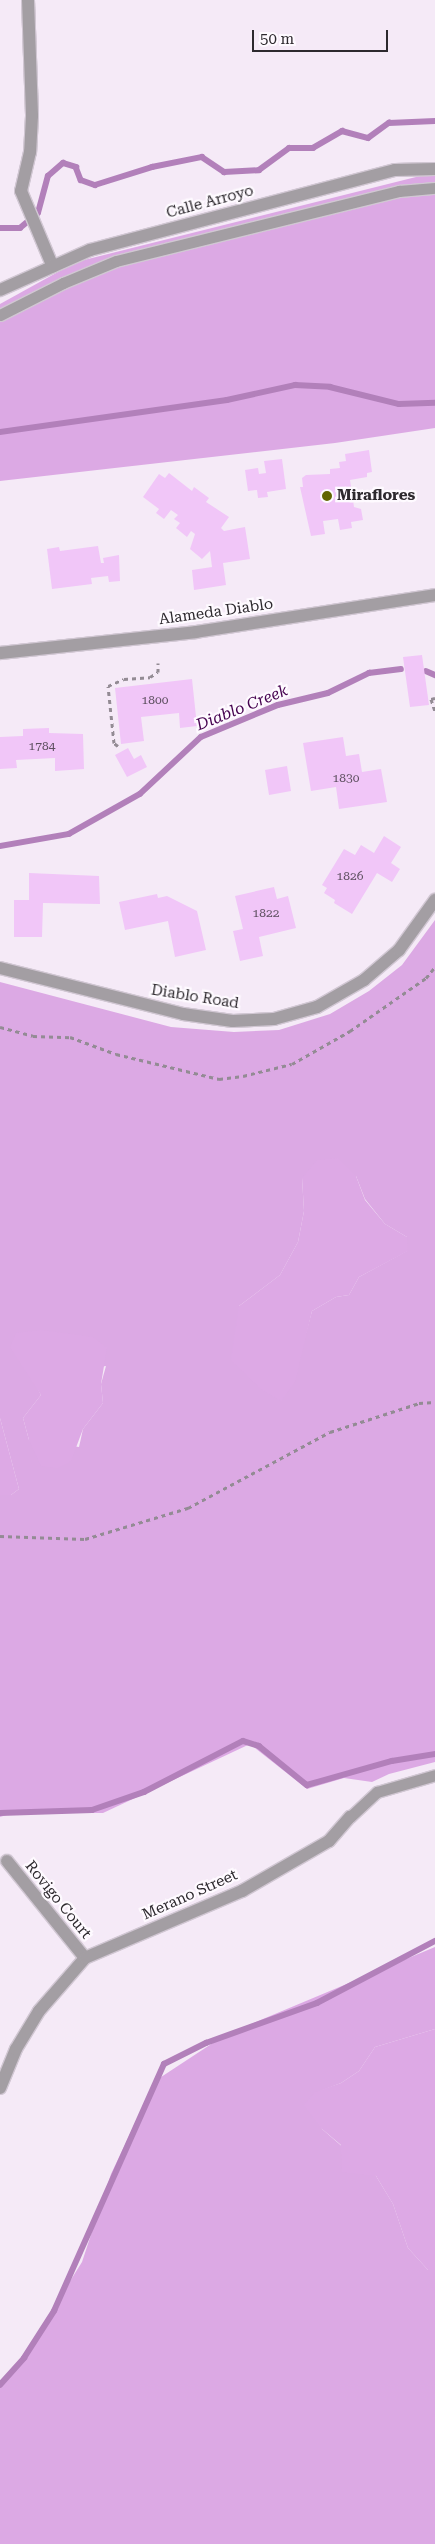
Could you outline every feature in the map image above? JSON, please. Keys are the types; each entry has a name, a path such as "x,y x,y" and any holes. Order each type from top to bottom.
{"street":[{"path":"28,0 32,31 30,152 21,191 53,267"},
{"name":"Calle Arroyo","path":"0,290 90,250 395,170 435,169"},
{"name":"Alameda Diablo","path":"0,653 196,632 435,595"},
{"name":"Diablo Road","path":"0,968 173,1013 233,1021 274,1019 317,1007 364,980 399,950 435,900"},
{"name":"Merano Street","path":"0,2088 16,2049 38,2011 85,1958 242,1891 329,1841 350,1817"},
{"name":"Rovigo Court","path":"6,1861 85,1958"}],"lane":[{"path":"0,315 63,283 116,262 400,190 435,188"},
{"name":"Merano Street","path":"350,1817 377,1792 435,1775"}],"path":[{"path":"118,746 114,742 108,686 124,679 150,677 158,672 158,664"},
{"path":"434,698 431,699 435,711"},
{"path":"0,1026 33,1036 70,1037 116,1054 219,1080 292,1064 325,1045 426,978 435,968"},
{"path":"0,1536 85,1539 188,1508 330,1432 419,1403 435,1402"}],"shaded area":[{"path":"424,175 435,175 435,428 335,443 0,481 0,304 76,262"},
{"path":"435,920 435,1762 389,1774 372,1782 344,1778 307,1789 250,1744 103,1813 13,1813 0,1817 0,1495 11,1495 19,1489 0,1418 0,982 171,1027 234,1032 279,1030 330,1014 369,991 402,965","holes":["356,1176 365,1199 385,1224 407,1237 407,1251 359,1277 349,1295 336,1297 312,1311 305,1337 239,1306 280,1275 298,1242 304,1211 302,1178","106,1366 101,1384 103,1403 83,1429 79,1447 29,1440 23,1418 41,1395 32,1378"]},
{"path":"338,1158 356,1176 365,1200 385,1224 407,1237 408,1251 359,1277 349,1295 336,1297 312,1311 295,1382 281,1401 261,1389 231,1360 239,1306 280,1275 298,1242 304,1211 302,1178 317,1160"},
{"path":"41,1330 93,1337 107,1348 101,1384 103,1403 83,1429 71,1461 57,1468 41,1466 29,1440 23,1418 41,1395 10,1347 16,1333"},
{"path":"0,1418 19,1489 11,1495 0,1495"},
{"path":"435,1947 435,2029 375,2047 359,2071 341,2083 315,2093 322,2129 376,2176 393,2204 408,2248 428,2270 435,2270 435,2544 0,2544 0,2384 25,2353 82,2262 111,2174 155,2081 225,2035"},
{"path":"435,2029 435,2270 428,2270 408,2248 393,2204 376,2176 342,2172 341,2145 322,2129 304,2105 315,2092 341,2083 359,2071 375,2047"}],"building":[{"name":"Miraflores","path":"369,450 372,472 367,473 367,477 350,480 354,507 361,509 363,520 351,522 352,528 340,530 338,519 323,521 325,534 311,536 300,487 303,487 302,478 306,475 330,474 330,469 340,468 339,462 346,461 345,454"},
{"path":"282,459 286,489 267,492 268,497 258,498 257,490 248,491 245,470 258,468 259,474 266,473 264,461"},
{"path":"169,473 192,491 194,487 209,498 206,502 229,517 221,528 224,531 245,527 250,559 223,563 226,585 194,590 192,570 212,567 210,551 202,559 190,549 195,534 191,531 187,537 176,528 180,523 174,519 178,515 171,510 164,519 156,513 159,509 143,497 159,474 165,478"},
{"path":"98,546 101,563 104,563 103,558 119,555 120,581 109,582 108,576 91,578 92,584 52,589 47,549 59,547 60,551"},
{"path":"422,655 429,705 410,707 403,657"},
{"path":"192,679 197,726 180,728 179,713 141,717 144,741 121,744 115,688"},
{"path":"49,728 49,733 83,734 84,769 55,771 55,758 16,760 17,768 0,769 0,737 23,736 23,729"},
{"path":"343,737 346,756 359,754 362,772 381,769 387,802 339,809 336,787 311,791 303,743"},
{"path":"128,748 134,759 141,755 147,767 127,777 115,755"},
{"path":"287,766 291,791 269,795 265,770"},
{"path":"384,836 401,847 391,863 400,869 392,882 377,873 352,914 334,903 335,900 324,893 327,888 322,885 344,849 355,855 361,845 374,853"},
{"path":"29,873 99,876 100,904 43,903 42,937 14,937 14,900 29,900"},
{"path":"274,887 277,899 288,896 296,928 259,937 263,956 240,961 233,931 243,929 235,896"},
{"path":"157,894 158,898 167,896 197,911 206,950 175,957 168,921 125,930 119,902"}],"waterway":[{"path":"0,228 20,228 38,213 48,176 63,163 76,167 81,180 95,185 152,167 202,157 224,172 259,170 289,148 313,148 342,131 368,138 389,123 435,121"},
{"path":"0,432 227,400 295,385 330,387 399,404 435,403"},
{"name":"Diablo Creek","path":"0,846 69,834 140,794 201,737 278,705 328,693 369,673 401,669"},
{"name":"Diablo Creek","path":"426,671 435,675"},
{"path":"0,1813 92,1810 144,1792 243,1741 259,1746 307,1785 392,1761 435,1754"},
{"path":"0,2385 24,2358 54,2311 164,2064 206,2043 317,2003 435,1941"}],"place":[{"name":"Miraflores","path":"327,496"}]}
